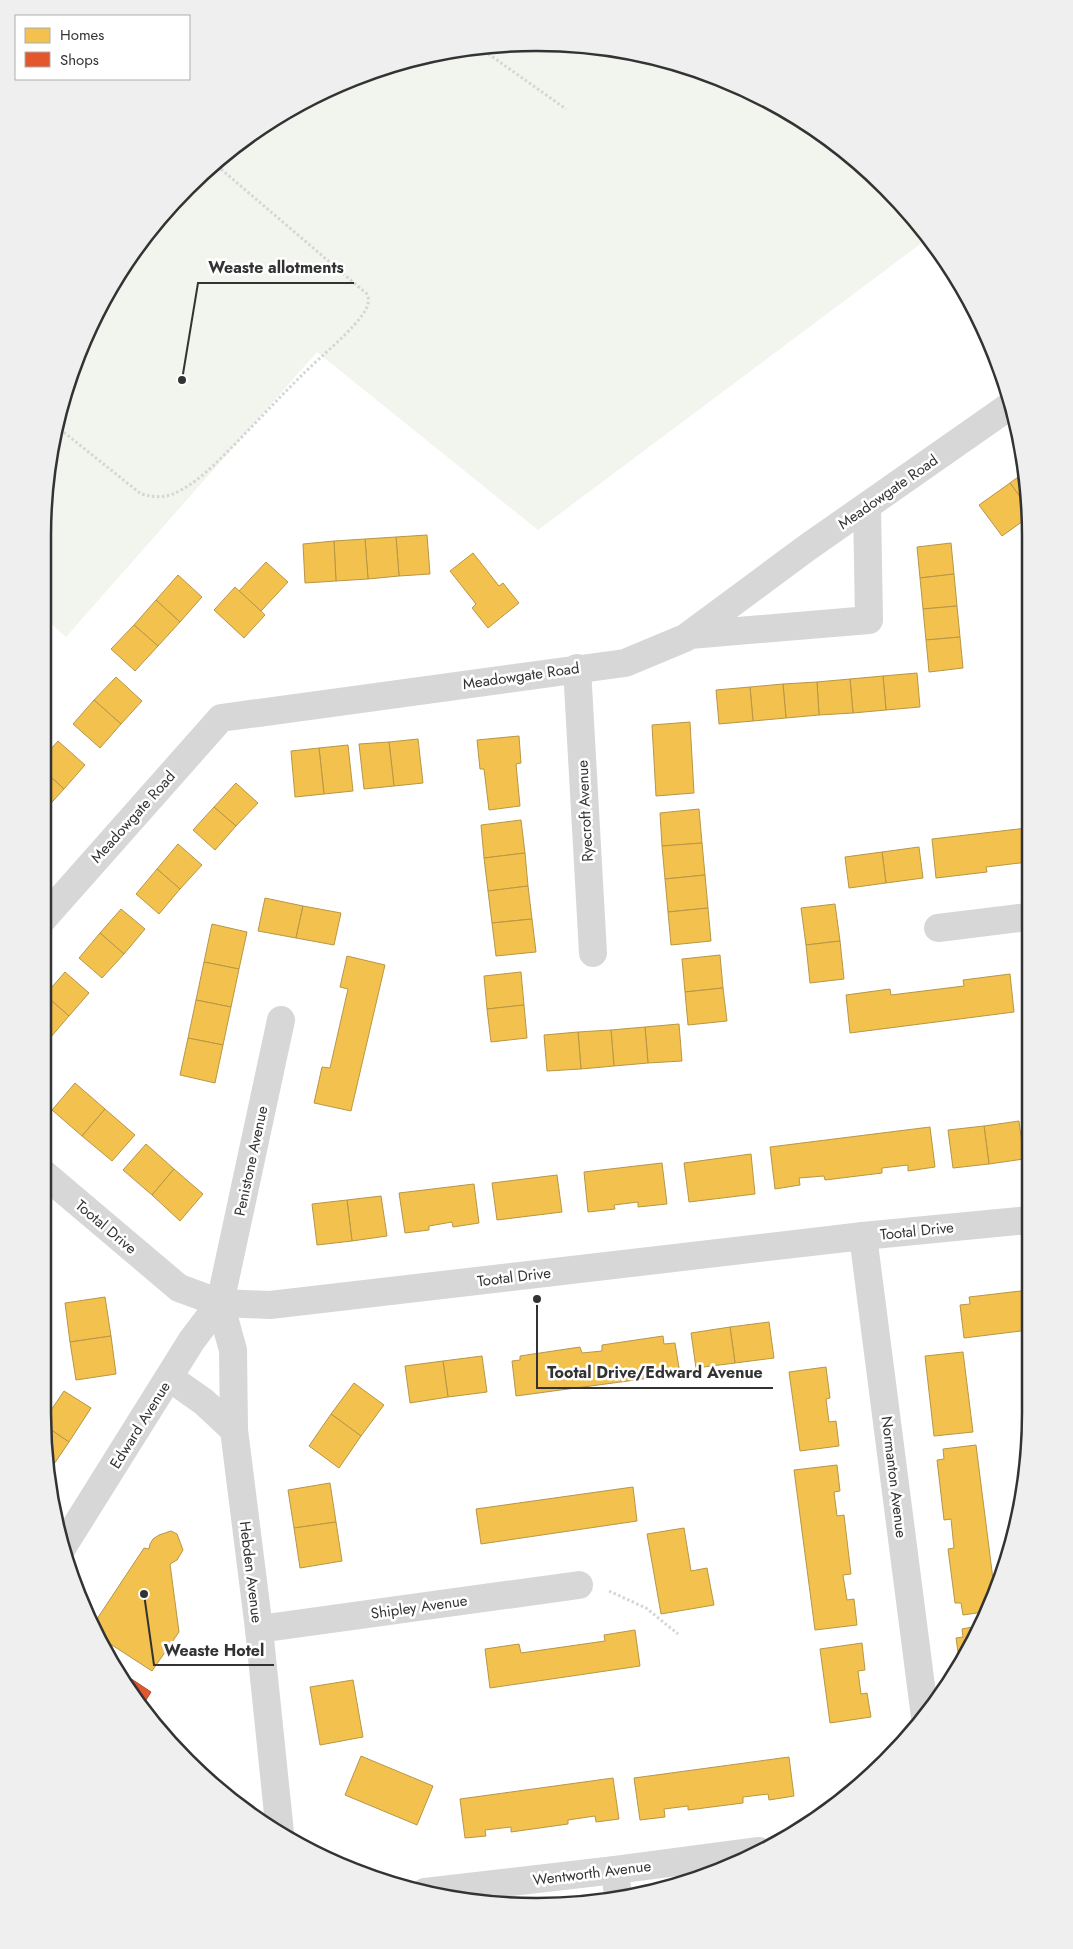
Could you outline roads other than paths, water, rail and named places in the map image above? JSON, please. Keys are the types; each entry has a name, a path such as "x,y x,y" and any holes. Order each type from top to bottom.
{"street":[{"name":"Meadowgate Road","path":"51,910 221,718 577,668 625,663 690,635 867,506 1005,410"},
{"path":"690,635 869,620 867,506"},
{"name":"Ryecroft Avenue","path":"577,668 593,953"},
{"path":"938,928 1022,918"},
{"name":"Penistone Avenue","path":"220,1303 281,1020"},
{"name":"Tootal Drive","path":"51,1180 179,1288 220,1303 270,1305 862,1236 1022,1221"},
{"name":"Normanton Avenue","path":"862,1236 923,1705"},
{"name":"Edward Avenue","path":"68,1538 192,1340 220,1303"},
{"name":"Hebden Avenue","path":"220,1303 232,1350 234,1430 279,1824"},
{"path":"170,1378 204,1402 234,1430"},
{"name":"Shipley Avenue","path":"258,1629 579,1584"},
{"name":"Wentworth Avenue","path":"449,1889 738,1854"},
{"path":"615,1870 617,1891"}],"place":[{"name":"Weaste allotments","path":"182,380"},
{"name":"Tootal Drive/Edward Avenue","path":"537,1299"},
{"name":"Weaste Hotel","path":"144,1594"}]}
